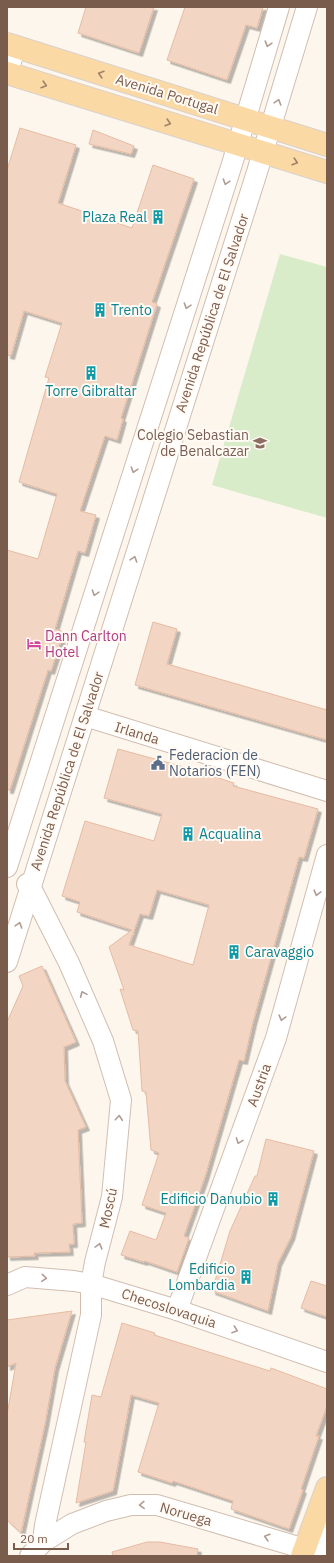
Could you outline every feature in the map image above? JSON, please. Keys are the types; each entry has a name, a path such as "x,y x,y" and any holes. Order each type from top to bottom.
{"main road":[{"name":"Avenida Portugal","path":"11,46 327,144"},
{"name":"Avenida Portugal","path":"7,73 327,172"},
{"path":"307,1554 327,1488"}],"street":[{"name":"Avenida República de El Salvador","path":"7,867 238,145 279,7"},
{"name":"Avenida República de El Salvador","path":"7,962 263,152 307,7"},
{"path":"7,73 11,46"},
{"name":"Irlanda","path":"85,716 327,791"},
{"name":"Austria","path":"178,1310 276,1038 327,855"},
{"path":"7,867 31,888"},
{"name":"Moscú","path":"31,888 69,963 103,1041 121,1100 112,1197 95,1262 91,1284 91,1315 45,1525 44,1542"},
{"name":"Checoslovaquia","path":"7,1285 25,1277 91,1284 178,1310 327,1362"},
{"name":"Noruega","path":"30,1556 44,1542 72,1524 106,1511 131,1505 157,1505 307,1554"},
{"path":"307,1554 327,1521"},
{"path":"325,1556 327,1550"}],"green space":[{"path":"280,254 327,267 327,518 212,485"}],"building":[{"path":"86,7 154,7 139,53 78,33"},
{"path":"185,7 263,7 257,28 246,25 227,80 167,60"},
{"path":"20,128 76,145 58,203 132,228 153,165 194,179 152,302 157,304 121,418 123,419 117,440 105,436 80,511 96,515 85,553 78,551 55,629 64,632 51,671 48,670 10,790 7,790 7,550 38,559 57,494 19,482 49,378 45,377 62,323 24,311 11,356 7,355 7,170"},
{"path":"93,130 134,146 131,154 89,144"},
{"path":"153,622 177,629 167,664 327,710 327,740 135,685"},
{"path":"118,749 177,765 234,783 233,786 318,809 304,858 299,857 253,1022 244,1061 239,1060 205,1177 184,1236 189,1238 177,1272 145,1261 144,1262 121,1255 130,1231 156,1240 166,1213 142,1205 159,1153 151,1150 146,1092 142,1091 138,1031 133,1030 120,989 124,990 109,947 132,930 77,912 80,902 62,896 85,821 154,841 162,814 104,798","holes":["157,890 209,905 193,965 129,945 140,914 149,916"]},
{"path":"42,966 76,1042 64,1047 65,1081 86,1127 78,1130 82,1223 73,1224 74,1244 69,1244 70,1252 34,1253 35,1256 7,1257 7,1022 23,986 19,976"},
{"path":"266,1139 314,1151 291,1237 278,1263 268,1311 212,1291 230,1231 255,1176 257,1176"},
{"path":"311,1281 327,1286 327,1317 301,1308"},
{"path":"72,1311 55,1368 45,1424 21,1533 7,1520 7,1415 16,1363 7,1367 7,1320"},
{"path":"122,1323 155,1333 154,1335 270,1371 271,1368 327,1389 327,1406 316,1436 319,1436 301,1489 303,1490 289,1529 231,1509 233,1501 173,1481 172,1483 138,1472 159,1403 131,1395 113,1491 76,1503 92,1395 101,1397"},
{"path":"147,1542 160,1542 198,1549 197,1556 113,1556 112,1552"}],"place":[{"name":"Plaza Real","path":"158,217"},
{"name":"Trento","path":"100,310"},
{"name":"Torre Gibraltar","path":"91,373"},
{"name":"Colegio Sebastian de Benalcazar","path":"260,443"},
{"name":"Dann Carlton Hotel","path":"34,644"},
{"name":"Federacion de Notarios (FEN)","path":"158,763"},
{"name":"Acqualina","path":"188,834"},
{"name":"Caravaggio","path":"234,952"},
{"name":"Edificio Danubio","path":"273,1199"},
{"name":"Edificio Lombardia","path":"246,1277"}]}
